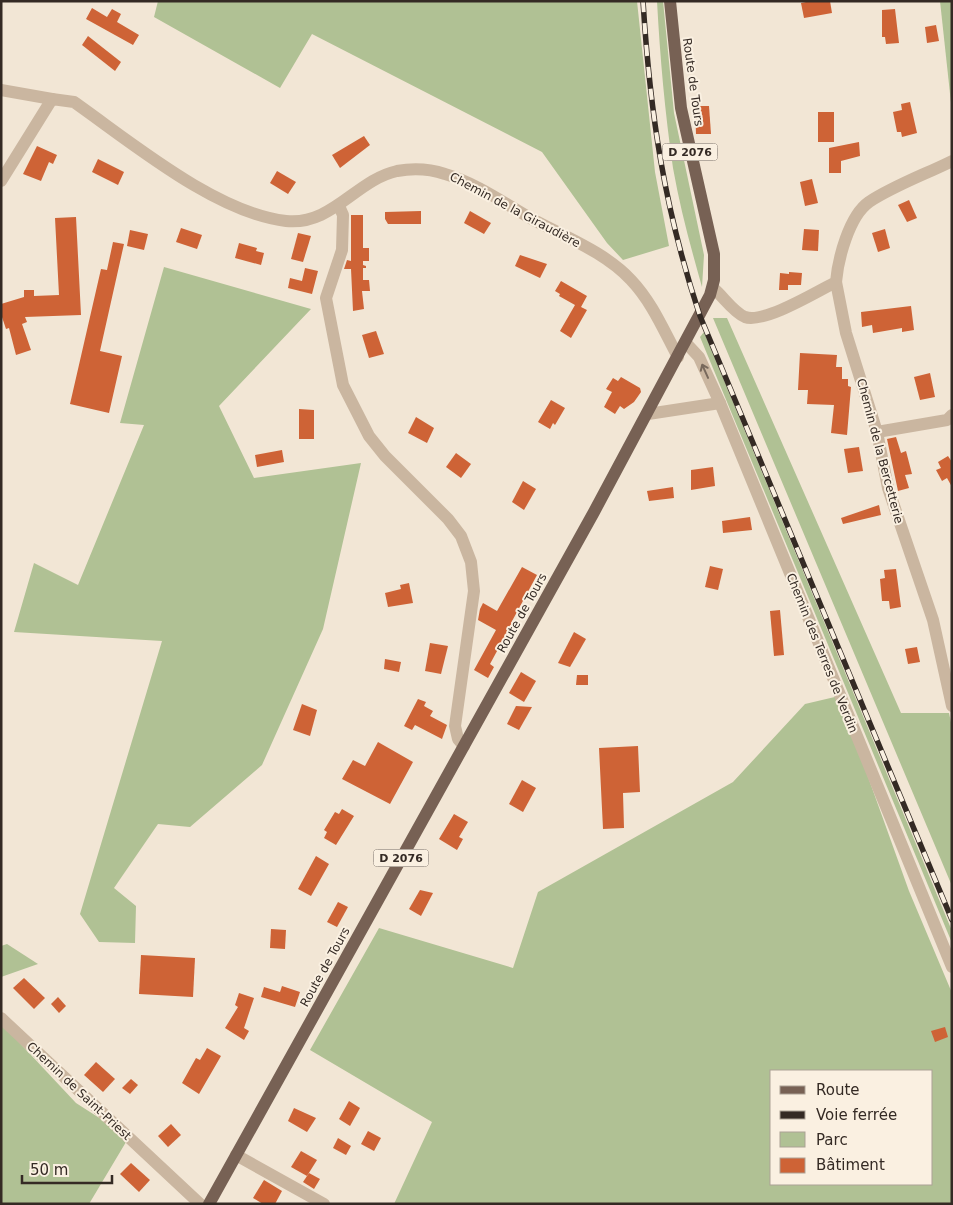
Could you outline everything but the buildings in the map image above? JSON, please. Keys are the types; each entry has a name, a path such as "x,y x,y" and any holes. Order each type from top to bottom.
{"main road":[{"name":"Route de Tours","path":"209,1204 648,414 713,288 713,248 681,108 670,1"}],"street":[{"name":"Chemin de la Giraudière","path":"1,90 74,102 198,188 239,208 277,220 293,222 312,219 339,206 375,181 394,172 420,169 445,174 460,180 592,251 625,273 654,310 678,357"},
{"path":"1,181 52,99"},
{"path":"713,288 743,316 753,318 776,312 836,282 839,260 847,236 868,203 952,160"},
{"path":"339,206 343,214 342,250 326,298 343,385 369,436 385,456 448,519 461,536 471,562 474,591 455,726 458,739 464,746"},
{"name":"Chemin de la Bercetterie","path":"836,282 846,333 876,432 890,496 933,620 952,706"},
{"name":"Chemin des Terres de Verdin","path":"686,342 699,357 720,403 952,967"},
{"path":"648,414 720,403"},
{"path":"876,432 947,420 952,414"},
{"name":"Chemin de Saint-Priest","path":"1,1018 200,1204"},
{"path":"236,1155 324,1204"}],"green space":[{"path":"158,1 637,1 655,172 669,246 623,260 607,243 542,152 312,34 280,88 154,17"},
{"path":"657,1 663,1 674,113 704,255 702,287 682,213 673,168 663,85"},
{"path":"940,1 952,1 952,112"},
{"path":"164,267 311,309 219,406 254,478 361,463 323,629 262,765 190,827 158,824 114,888 136,906 135,943 99,942 80,914 162,641 14,632 34,563 78,585 144,425 120,423"},
{"path":"713,318 727,318 901,713 949,713 952,727 952,886"},
{"path":"704,332 952,931 952,943 700,337"},
{"path":"839,696 909,891 952,993 952,1204 394,1204 432,1122 310,1050 379,928 513,968 538,892 733,782 805,704"},
{"path":"7,944 38,964 1,977 1,946"},
{"path":"1,1023 76,1103 129,1137 89,1204 1,1204"}],"railway":[{"path":"643,1 650,82 661,160 677,237 700,316 952,920"}]}
